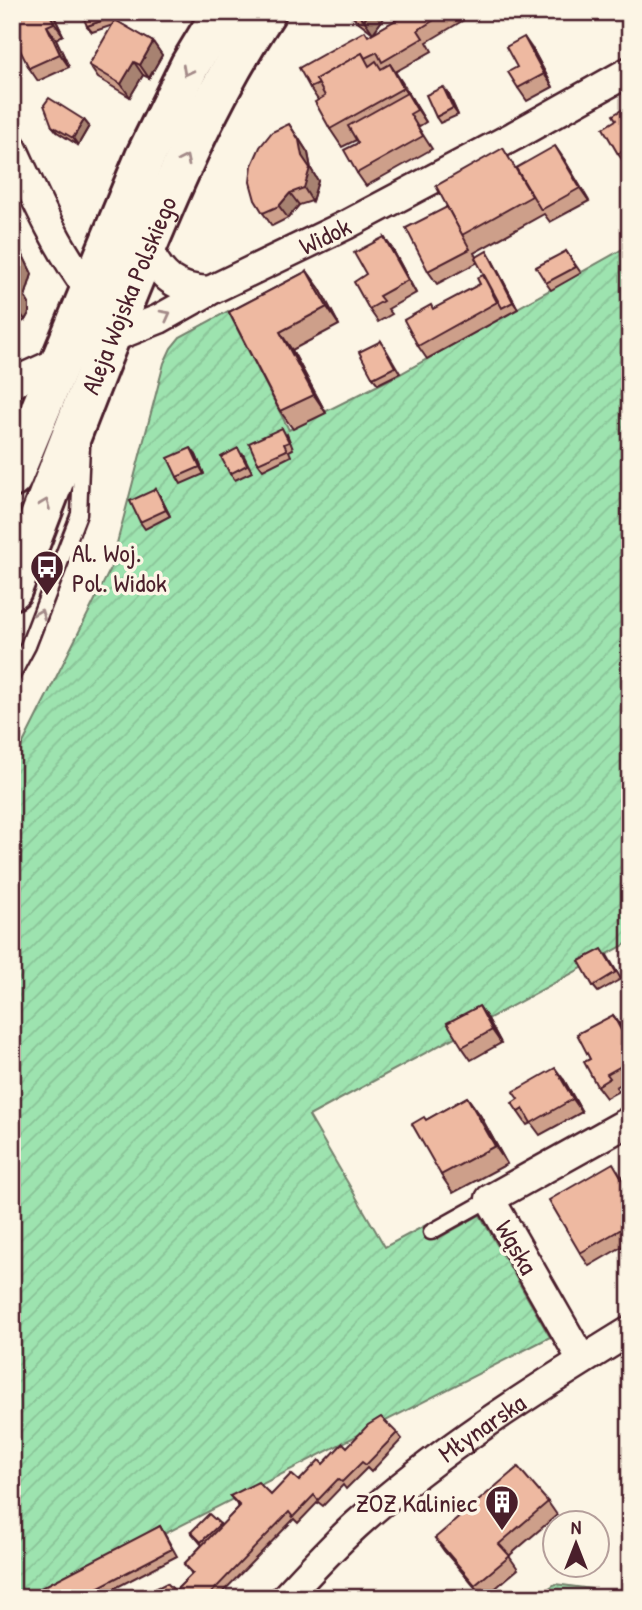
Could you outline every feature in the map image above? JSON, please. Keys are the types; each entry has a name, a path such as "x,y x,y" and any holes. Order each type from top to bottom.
{"main road":[{"name":"Aleja Wojska Polskiego","path":"12,478 145,157 190,65 222,12"},
{"name":"Aleja Wojska Polskiego","path":"12,590 83,404 177,175 230,72 266,12"}],"street":[{"name":"Widok","path":"12,383 159,319 209,291 406,194 630,71"},
{"path":"12,147 48,226 89,290"},
{"path":"147,247 154,261 171,281 182,287 209,291"},
{"name":"Wąska","path":"582,1360 490,1199 630,1121"},
{"name":"Młynarska","path":"285,1598 354,1527 412,1478 481,1426 630,1331"}],"lane":[{"path":"12,676 28,646 79,514 83,404"},
{"path":"430,1232 490,1199"}],"green space":[{"path":"630,245 630,942 309,1116 385,1247 428,1224 435,1240 480,1215 550,1337 39,1598 12,1598 12,765 110,570 164,363 180,337 228,311 289,430 400,374"},
{"path":"555,1584 591,1589 598,1598 535,1598"}],"building":[{"path":"12,12 49,12 54,23 47,26 60,54 29,68 12,34"},
{"path":"81,12 116,12 112,17 87,26"},
{"path":"353,12 370,12 364,20"},
{"path":"407,12 447,12 418,30 423,38 382,62 377,52 365,58 362,53 316,79 319,84 310,88 299,68 365,31 368,36"},
{"path":"115,20 153,42 140,65 134,62 121,84 89,65"},
{"path":"524,37 544,74 518,88 508,72 517,67 506,47"},
{"path":"362,53 369,66 376,61 381,69 390,64 403,88 330,129 315,102 325,96 316,79"},
{"path":"443,87 453,108 436,117 426,95"},
{"path":"407,93 417,110 410,114 423,136 357,173 344,150 358,143 348,126"},
{"path":"49,98 84,120 73,138 52,126 44,105"},
{"path":"630,105 630,146 618,154 603,128 616,120 613,115"},
{"path":"289,124 299,140 302,156 310,168 304,188 290,193 279,206 263,213 255,200 250,182 252,165 260,147 272,132"},
{"path":"555,146 580,188 541,210 516,168"},
{"path":"503,148 532,196 462,235 436,186"},
{"path":"447,207 470,249 428,271 406,228"},
{"path":"384,237 408,280 379,296 383,301 369,309 354,282 366,274 354,253"},
{"path":"12,241 19,256 13,279 16,295 12,302"},
{"path":"487,251 513,302 502,308 475,258"},
{"path":"566,251 576,267 546,283 536,267"},
{"path":"307,271 327,307 280,332 314,395 280,411 229,312"},
{"path":"483,275 497,302 418,346 404,320 431,305 433,309 480,284 477,278"},
{"path":"381,341 395,367 373,378 359,352"},
{"path":"282,428 289,442 284,444 287,450 258,463 249,443"},
{"path":"191,448 200,467 177,477 168,458"},
{"path":"238,448 247,465 230,474 221,457"},
{"path":"156,489 166,510 140,522 130,501"},
{"path":"602,949 616,972 593,986 579,961"},
{"path":"479,1006 492,1030 462,1047 447,1023"},
{"path":"613,1015 630,1047 630,1061 607,1074 610,1078 597,1086 584,1062 590,1059 577,1034"},
{"path":"555,1068 573,1099 531,1123 523,1109 518,1112 512,1103 518,1099 513,1092"},
{"path":"467,1097 495,1146 441,1175 412,1124 424,1117 426,1120"},
{"path":"613,1163 630,1192 630,1224 580,1253 549,1200"},
{"path":"381,1417 397,1433 366,1465 362,1462 342,1482 338,1479 318,1500 314,1495 293,1517 289,1512 209,1595 211,1598 140,1598 167,1583 175,1591 193,1573 184,1564 240,1506 230,1496 258,1482 271,1495 291,1474 299,1481 319,1460 323,1464 343,1443 347,1447 368,1425"},
{"name":"ZOZ Kaliniec","path":"518,1467 548,1502 499,1544 510,1556 475,1585 435,1538"},
{"path":"209,1514 220,1524 201,1542 191,1532"},
{"path":"160,1526 172,1549 78,1598 39,1598 35,1591"}],"place":[{"name":"Al. Woj. Pol. Widok","path":"47,597"},
{"name":"ZOZ Kaliniec","path":"502,1532"}]}
